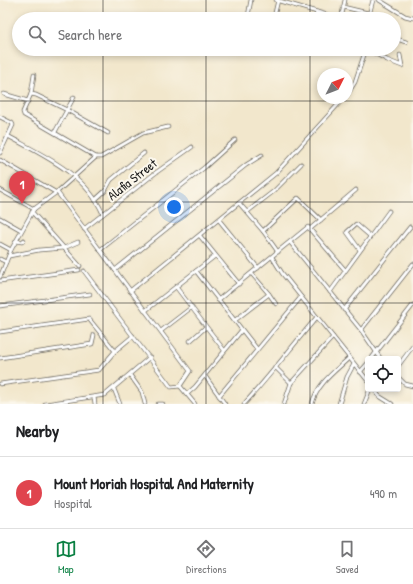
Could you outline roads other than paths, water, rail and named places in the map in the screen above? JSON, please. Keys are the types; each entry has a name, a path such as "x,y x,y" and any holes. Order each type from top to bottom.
{"street":[{"path":"249,12 251,0"},
{"path":"275,12 277,0 317,12"},
{"path":"342,12 345,0"},
{"path":"368,12 372,0"},
{"path":"379,0 398,12"},
{"path":"343,7 364,12"},
{"path":"401,14 412,18 413,12"},
{"path":"401,40 406,42"},
{"path":"353,85 364,56"},
{"path":"379,56 402,66 400,56"},
{"path":"34,75 31,94 23,114 96,157 101,157 143,133 168,127"},
{"path":"4,94 28,101"},
{"path":"31,94 67,110 108,133"},
{"path":"54,132 74,97"},
{"path":"130,291 220,220 276,173 339,104"},
{"path":"0,117 13,124 1,147 0,153"},
{"path":"8,136 64,168 74,176 95,200 104,214"},
{"path":"100,250 206,167 235,140"},
{"name":"Alafia Street","path":"84,229 154,174 192,147"},
{"path":"95,200 105,191 111,180 144,153"},
{"path":"115,270 242,169 262,155"},
{"path":"0,277 11,250 33,210 96,157"},
{"path":"0,160 56,192 190,371 180,386 171,387 84,271"},
{"path":"247,212 274,191 301,164"},
{"path":"0,190 33,210 79,268 0,281"},
{"path":"310,229 356,190"},
{"path":"263,231 298,198 321,220"},
{"path":"239,203 263,231 278,252"},
{"path":"330,292 389,211"},
{"path":"0,218 21,230"},
{"path":"220,220 258,268"},
{"path":"360,250 347,232 356,224 370,236"},
{"path":"218,300 252,274 306,227 310,229 345,270"},
{"path":"344,310 410,227"},
{"path":"200,236 239,284"},
{"path":"16,241 22,242 24,240"},
{"path":"9,256 39,250 64,248 78,242"},
{"path":"290,242 361,330 379,356"},
{"path":"0,244 11,250"},
{"path":"145,311 215,256"},
{"path":"272,256 277,266 365,378"},
{"path":"0,259 6,262"},
{"path":"361,330 413,264"},
{"path":"196,271 241,331 257,349"},
{"path":"252,274 276,304"},
{"path":"176,287 224,350"},
{"path":"0,306 90,294"},
{"path":"234,321 269,294"},
{"path":"219,396 301,297"},
{"path":"374,356 413,305"},
{"path":"161,331 192,307"},
{"path":"244,404 268,379 275,367 317,317"},
{"path":"0,332 89,319 115,351"},
{"path":"190,341 206,327"},
{"path":"187,394 205,376 224,350 241,331"},
{"path":"0,358 92,344 94,335"},
{"path":"0,384 99,370 115,351 133,336"},
{"path":"284,404 291,383 334,337"},
{"path":"401,362 413,346"},
{"path":"45,404 69,402 105,395 114,389 150,357"},
{"path":"312,404 316,391 349,358"},
{"path":"339,404 347,377 354,364"},
{"path":"360,372 365,366"},
{"path":"275,367 291,383"},
{"path":"130,375 142,392 145,404"},
{"path":"205,376 225,404"},
{"path":"401,381 404,384 413,386"},
{"path":"180,386 195,404"},
{"path":"114,389 120,404"},
{"path":"364,404 369,392"},
{"path":"376,392 379,396 392,404"},
{"path":"94,397 95,404"}],"place":[{"name":"Mount Moriah Hospital And Maternity","path":"22,204"}]}
